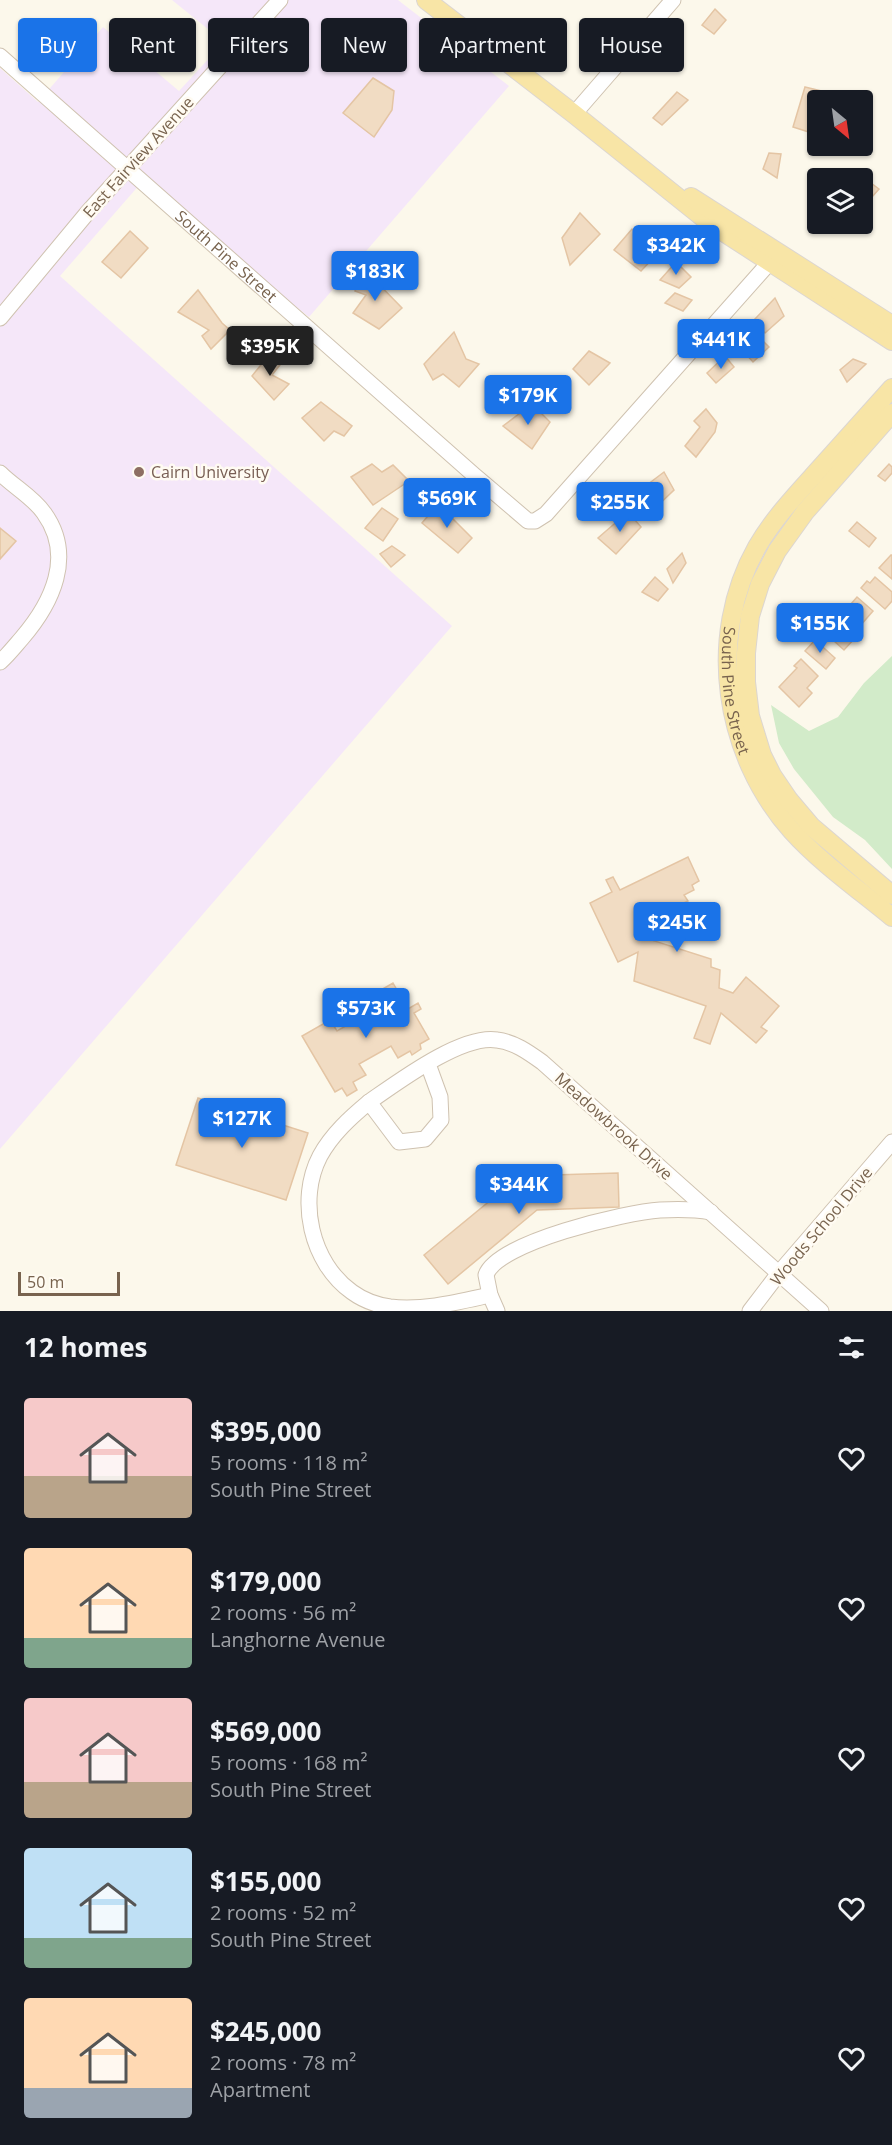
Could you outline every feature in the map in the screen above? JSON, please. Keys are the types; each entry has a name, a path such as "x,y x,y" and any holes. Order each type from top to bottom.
{"main road":[{"path":"426,0 574,114 711,224 892,341"},
{"path":"642,169 724,216 892,325"},
{"name":"South Pine Street","path":"892,388 779,514 757,546 744,572 736,599 727,676 731,708 741,742 758,783 772,806 793,831 892,916"},
{"name":"South Pine Street","path":"892,413 806,512 777,551 759,584 750,616 746,682 750,716 762,755 789,800 811,826 892,895"}],"street":[{"name":"East Fairview Avenue","path":"0,318 88,212 280,0"},
{"path":"574,114 673,0"},
{"name":"South Pine Street","path":"0,56 528,521 535,521 546,514 769,263"},
{"path":"0,473 44,512 54,530 59,548 60,568 50,597 36,621 0,662"},
{"name":"Meadowbrook Drive","path":"490,1295 426,1308 392,1308 372,1303 351,1292 338,1279 324,1258 311,1226 308,1198 320,1156 351,1117 418,1068 469,1043 486,1039 509,1043 526,1050 542,1062 821,1311"},
{"path":"369,1102 399,1142 425,1139 441,1120 440,1097 428,1064"},
{"name":"Woods School Drive","path":"750,1311 779,1273 892,1142"},
{"path":"497,1311 486,1283 488,1270 505,1256 533,1242 585,1225 642,1212 686,1209 711,1212"}],"shaded area":[{"name":"Cairn University","path":"172,0 398,0 421,18 419,18 419,72 491,72 509,86 309,317 141,183 60,276 452,626 0,1149 0,68 38,102 64,72 97,72 97,34 103,27 109,32 109,72 156,72 179,91 208,59 208,72 309,72 309,18 208,18 208,29"}],"green space":[{"path":"892,656 892,869 865,840 833,817 794,769 779,743 771,705 809,731 838,717 864,683"}],"building":[{"path":"715,9 726,20 714,34 702,25"},
{"path":"373,78 394,91 392,110 374,137 343,113"},
{"path":"805,87 818,90 807,90 807,131 793,127"},
{"path":"677,92 688,100 662,125 653,118"},
{"path":"769,153 781,154 777,178 763,169"},
{"path":"873,184 879,189 873,196"},
{"path":"580,213 600,234 570,265 562,238"},
{"path":"632,229 657,254 641,271 614,250"},
{"path":"130,231 148,248 121,278 102,262"},
{"path":"676,262 691,277 679,288 660,280"},
{"path":"362,267 402,308 379,329 353,313 366,295 355,291"},
{"path":"198,290 222,323 230,330 211,349 202,336 209,330 178,312"},
{"path":"675,293 692,300 683,311 665,303"},
{"path":"775,298 784,316 765,333 754,320"},
{"path":"454,332 466,359 479,364 459,387 443,374 433,380 424,364"},
{"path":"760,338 769,347 753,362 745,353"},
{"path":"272,351 280,365 272,375 289,384 274,400 252,376"},
{"path":"589,351 610,363 589,385 573,369"},
{"path":"725,356 734,367 716,383 707,373"},
{"path":"853,359 866,364 847,382 840,370"},
{"path":"321,402 352,426 344,436 334,431 324,441 302,418"},
{"path":"532,404 550,422 532,449 503,426"},
{"path":"706,409 717,423 715,432 696,457 685,446 700,427 694,421"},
{"path":"372,464 382,472 393,465 409,481 373,505 351,477"},
{"path":"889,464 892,467 892,473 885,481 878,476"},
{"path":"664,472 674,490 653,510 635,494"},
{"path":"438,504 472,538 458,553 422,523"},
{"path":"382,508 398,519 383,541 365,528"},
{"path":"628,512 641,527 616,554 598,538"},
{"path":"857,522 876,538 869,547 849,531"},
{"path":"0,528 16,541 0,559"},
{"path":"392,546 405,555 391,567 380,554"},
{"path":"682,553 686,563 673,583 667,569"},
{"path":"892,555 892,579 879,568"},
{"path":"655,577 668,589 658,601 642,592"},
{"path":"875,577 892,592 892,601 885,609 861,588"},
{"path":"857,597 873,611 860,626 844,612"},
{"path":"833,621 854,639 844,650 823,631"},
{"path":"815,640 835,658 826,669 805,651"},
{"path":"801,659 818,676 807,688 812,693 799,707 779,687 797,668 794,666"},
{"path":"688,857 699,881 692,885 694,890 684,895 688,901 640,924 648,939 711,959 711,967 720,970 719,988 733,993 746,977 779,1006 761,1027 767,1031 756,1043 721,1013 710,1044 694,1038 706,1006 634,981 638,952 618,962 590,903 612,892 606,880 613,877 620,890"},
{"path":"393,983 408,1009 418,1003 421,1009 414,1013 429,1039 420,1044 421,1049 412,1055 410,1051 398,1058 391,1046 359,1064 366,1075 353,1082 357,1090 347,1096 342,1088 335,1092 302,1036 330,1020 337,1031 379,1007 372,995"},
{"path":"198,1098 308,1133 286,1200 176,1165"},
{"path":"618,1173 619,1207 537,1210 448,1284 424,1255 520,1176"}],"place":[{"name":"Cairn University","path":"139,472"}]}
